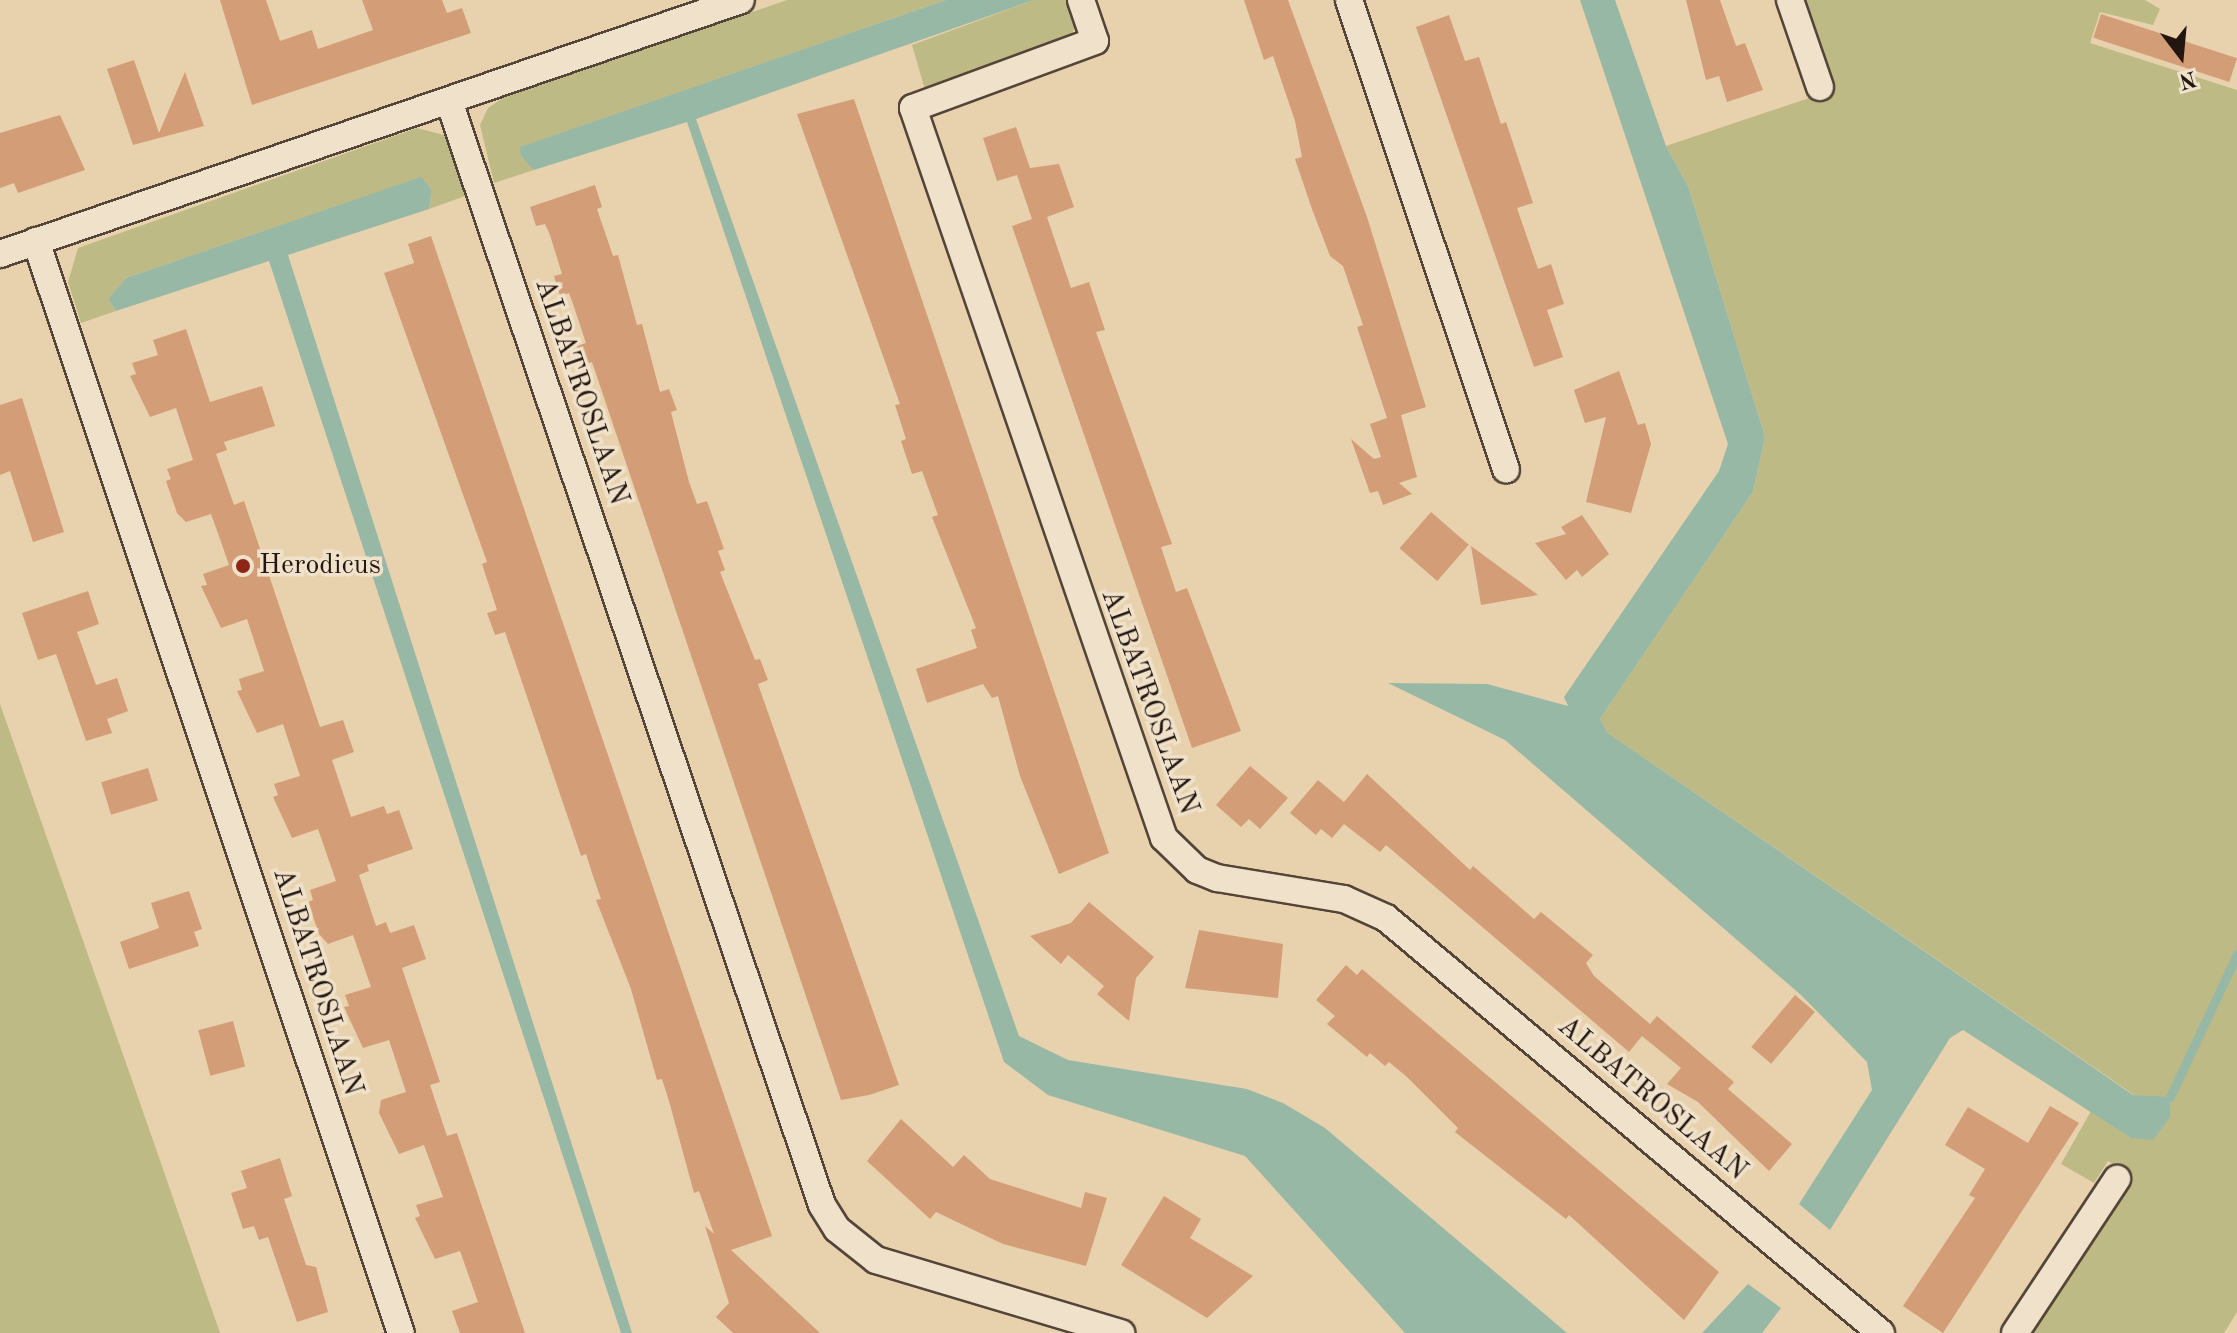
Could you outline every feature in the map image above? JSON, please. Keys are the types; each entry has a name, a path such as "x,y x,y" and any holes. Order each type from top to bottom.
{"street":[{"path":"0,254 741,0"},
{"name":"ALBATROSLAAN","path":"1081,0 1095,41 913,108 1164,838 1197,870 1217,878 1344,899 1386,918 1881,1333"},
{"path":"1349,0 1506,469"},
{"path":"1790,0 1820,87"},
{"name":"ALBATROSLAAN","path":"449,101 822,1205 837,1229 876,1260 1121,1333"},
{"name":"ALBATROSLAAN","path":"36,241 401,1333"},
{"path":"2015,1333 2117,1179"}],"shaded area":[{"path":"787,0 946,0 521,147 534,170 494,183 480,125 488,108 503,98"},
{"path":"946,0 1034,0 696,119 1019,1036 1068,1060 1247,1089 1283,1103 1325,1128 1567,1333 1405,1333 1245,1156 1048,1095 1004,1062 687,122 534,170 521,156 520,147"},
{"path":"1034,0 1071,0 1078,19 1072,34 1054,47 926,93 912,45"},
{"path":"1580,0 1615,0 1666,146 1688,186 1765,437 1753,492 1600,719 1608,733 2133,1095 2170,1097 2170,1117 2153,1140 2131,1138 1963,1030 1950,1038 1830,1230 1799,1204 1872,1090 1867,1062 1801,995 1505,740 1388,683 1487,684 1568,706 1564,697 1719,471 1728,444"},
{"path":"1806,0 2145,0 2160,9 2153,25 2100,12 2090,43 2237,90 2237,1312 2224,1333 2023,1333 2124,1172 2108,1161 2094,1183 2061,1164 2091,1111 2131,1138 2152,1100 2134,1095 1608,733 1600,719 1753,492 1765,437 1688,186 1666,146 1833,90"},
{"path":"417,128 444,135 468,195 429,209 432,190 420,178 126,278 108,299 116,311 81,323 68,282 78,248"},
{"path":"421,177 432,190 429,209 288,255 632,1333 621,1333 269,261 116,311 108,299 126,278"},
{"path":"0,704 140,1103 220,1333 0,1333"},
{"path":"1748,1284 1781,1308 1762,1333 1702,1333"}],"building":[{"path":"220,0 266,0 280,41 312,30 318,49 373,30 362,0 442,0 447,13 462,8 471,33 252,105"},
{"path":"1244,0 1288,0 1367,217 1426,407 1401,415 1417,477 1399,483 1412,494 1383,505 1378,491 1370,493 1351,439 1374,459 1381,457 1370,424 1387,418 1357,327 1363,325 1343,266 1330,256 1312,209 1295,159 1302,157 1295,121 1273,56 1264,60"},
{"path":"1686,0 1720,0 1736,46 1745,43 1763,90 1727,102 1719,76 1706,80"},
{"path":"2101,14 2237,58 2229,82 2093,38"},
{"path":"1449,15 1465,61 1479,57 1501,124 1506,122 1533,203 1517,208 1538,269 1551,264 1564,304 1547,310 1563,357 1534,367 1416,27"},
{"path":"134,60 159,133 185,72 204,126 133,145 107,69"},
{"path":"854,99 1109,853 1059,874 1020,776 998,696 992,698 983,684 927,703 916,669 977,648 971,630 976,628 932,517 938,515 922,471 912,474 901,441 906,439 895,405 900,404 797,114"},
{"path":"60,115 85,170 18,193 14,183 0,188 0,133"},
{"path":"1016,127 1030,168 1059,164 1074,207 1047,217 1071,288 1089,282 1105,330 1096,332 1172,544 1161,547 1176,592 1187,588 1241,731 1192,748 1012,226 1032,219 1017,175 997,181 983,138"},
{"path":"595,185 602,207 597,209 613,256 618,255 637,325 642,324 660,392 669,389 677,410 671,412 689,482 697,504 707,501 724,549 718,551 725,570 720,572 755,660 760,659 768,680 758,684 899,1085 869,1095 841,1100 592,362 583,365 577,346 586,343 569,293 560,296 554,276 562,274 550,235 545,224 536,226 530,207"},
{"path":"431,236 772,1236 731,1250 820,1333 733,1333 716,1317 729,1303 705,1226 714,1234 699,1191 694,1193 662,1079 657,1080 631,989 596,900 601,899 586,854 581,856 505,632 495,635 487,613 497,610 482,564 487,562 384,273 414,263 408,244"},
{"path":"186,329 210,402 262,386 275,426 224,442 227,450 216,454 234,505 244,501 320,727 343,720 354,752 332,760 351,817 384,806 387,814 399,810 413,849 367,865 369,871 359,875 376,926 386,922 390,933 414,925 426,959 402,968 440,1082 430,1085 447,1136 457,1133 525,1333 460,1333 452,1311 478,1302 460,1251 435,1259 415,1218 420,1216 416,1205 443,1197 424,1145 399,1154 379,1113 381,1100 406,1092 389,1040 363,1048 344,1007 349,1006 345,995 371,987 353,935 328,944 319,934 308,902 313,900 310,890 336,881 318,829 292,838 273,797 278,795 274,784 300,776 283,724 257,733 237,691 242,690 239,679 264,671 247,619 221,628 201,586 207,585 203,574 229,565 211,514 186,522 177,513 166,481 171,479 167,469 193,460 176,408 150,417 130,376 136,374 132,363 158,355 153,340"},
{"path":"1619,371 1638,425 1645,423 1651,444 1631,513 1586,502 1606,417 1585,423 1574,390"},
{"path":"22,398 64,532 33,542 10,471 0,475 0,405"},
{"path":"1431,512 1469,545 1437,581 1400,548"},
{"path":"1582,515 1609,554 1582,577 1577,570 1566,580 1535,543 1566,534 1561,527"},
{"path":"1471,546 1538,595 1481,605"},
{"path":"88,591 99,624 77,632 96,685 117,678 128,711 107,719 112,733 86,741 56,654 38,660 22,613"},
{"path":"1250,766 1288,798 1260,829 1249,819 1241,827 1216,805"},
{"path":"148,768 158,801 111,815 101,782"},
{"path":"1367,774 1470,870 1473,866 1534,919 1541,912 1593,955 1586,963 1594,976 1650,1024 1657,1016 1734,1082 1728,1089 1792,1144 1769,1171 1698,1102 1667,1084 1681,1068 1642,1036 1629,1052 1386,845 1380,852 1344,824 1332,838 1321,829 1316,835 1290,813 1318,780 1344,802"},
{"path":"189,891 202,929 194,932 199,946 129,969 120,942 159,928 151,903"},
{"path":"1089,902 1154,957 1136,978 1129,1021 1097,994 1104,986 1068,955 1061,964 1030,936 1071,923"},
{"path":"1199,930 1283,944 1278,998 1185,988"},
{"path":"1346,965 1357,975 1362,969 1719,1272 1684,1320 1569,1215 1566,1219 1455,1132 1458,1128 1389,1062 1385,1066 1370,1053 1367,1057 1327,1024 1335,1016 1316,1000"},
{"path":"1795,995 1815,1012 1771,1064 1751,1047"},
{"path":"233,1021 245,1066 210,1076 198,1030"},
{"path":"2050,1106 2079,1123 1943,1333 1903,1306 1975,1198 1969,1195 1985,1169 1945,1145 1968,1107 2028,1143"},
{"path":"901,1119 953,1167 964,1155 990,1179 1081,1208 1085,1192 1107,1198 1086,1266 1003,1244 936,1212 930,1219 867,1161"},
{"path":"280,1158 292,1196 284,1199 306,1265 316,1267 328,1312 297,1322 268,1237 259,1240 254,1226 243,1229 231,1193 247,1188 241,1171"},
{"path":"1164,1196 1201,1219 1190,1238 1253,1276 1207,1318 1121,1265"}],"waterway":[{"path":"2170,1097 2237,954"}],"place":[{"name":"Herodicus","path":"243,566"}]}
